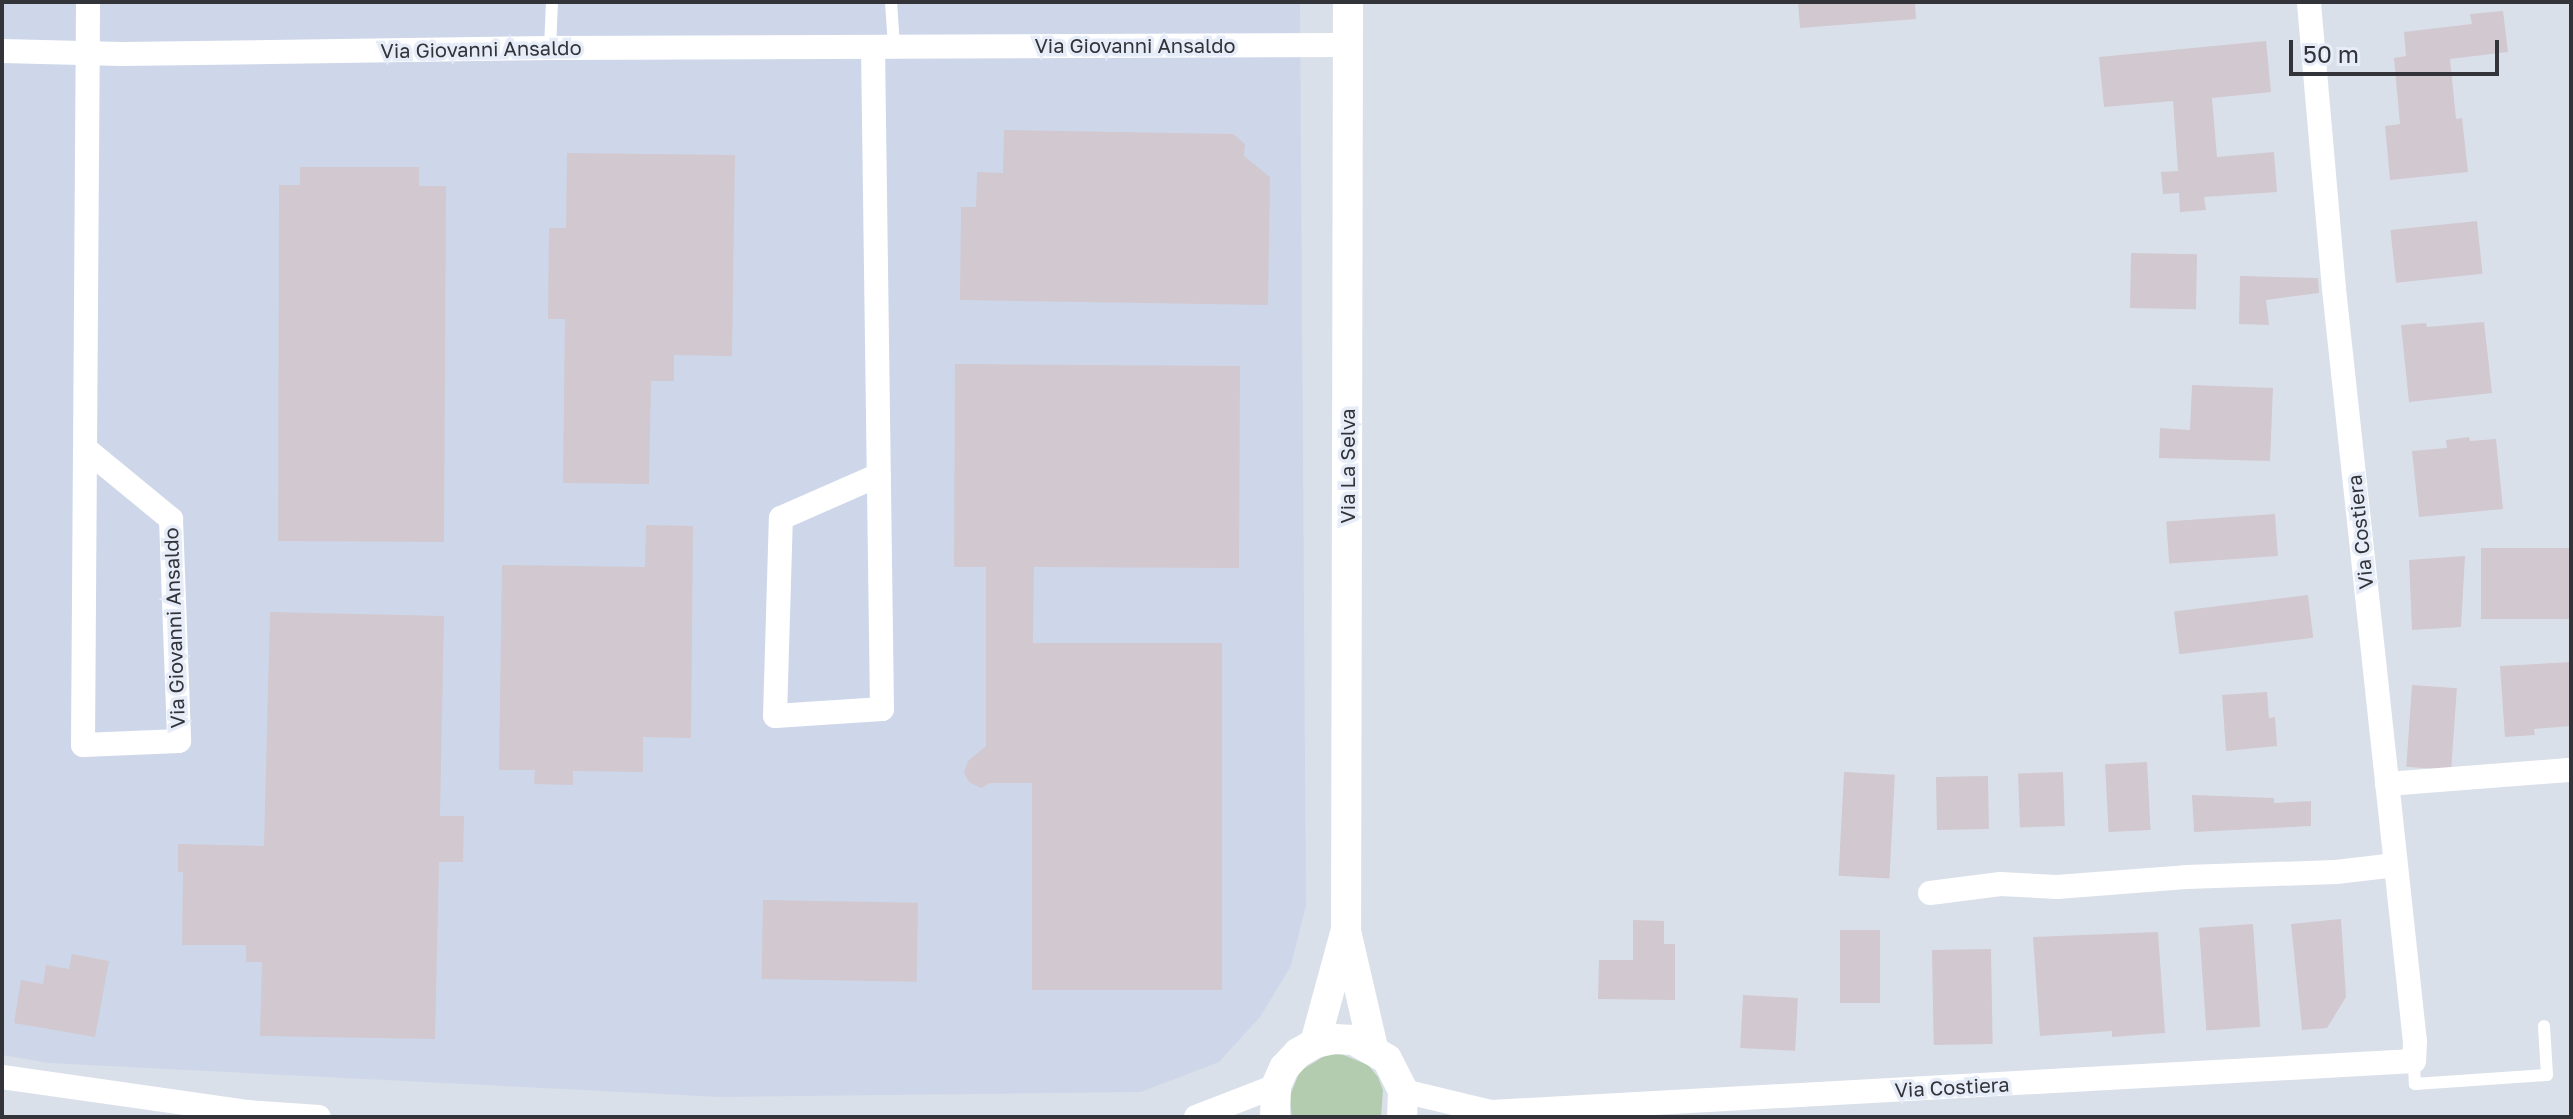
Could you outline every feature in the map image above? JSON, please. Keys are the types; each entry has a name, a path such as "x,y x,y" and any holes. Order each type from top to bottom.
{"street":[{"name":"Via Giovanni Ansaldo","path":"87,450 171,519 179,741 83,745 88,2"},
{"name":"Via La Selva","path":"1348,2 1346,931 1373,1048"},
{"name":"Via Costiera","path":"1403,1104 1481,1115 2414,1061 2415,1042 2334,289 2309,2"},
{"name":"Via Giovanni Ansaldo","path":"2,51 1349,45"},
{"path":"879,475 781,518 775,716 882,709 879,475 884,47"},
{"path":"2387,784 2571,770"},
{"path":"1930,893 2000,884 2057,887 2186,877 2336,872 2396,865"},
{"name":"Via La Selva","path":"1315,1043 1346,931"},
{"path":"1275,1117 1276,1086 1284,1068 1315,1043 1334,1039 1354,1040 1373,1048 1392,1067 1403,1104"},
{"path":"2,1077 247,1112 319,1117"},
{"path":"1196,1117 1276,1086"}],"lane":[{"path":"550,48 552,2"},
{"path":"884,47 891,2"},
{"path":"2414,1061 2415,1084 2547,1075 2544,1026"}],"shaded area":[{"path":"2,2 1300,2 1306,905 1291,966 1260,1017 1219,1062 1141,1092 720,1097 49,1063 2,1055"}],"green space":[{"path":"1341,1054 1368,1065 1378,1077 1383,1090 1381,1117 1292,1117 1289,1098 1300,1071 1326,1055"}],"building":[{"path":"1798,2 1915,2 1916,19 1800,28"},
{"path":"2503,11 2508,52 2450,59 2456,119 2462,118 2468,172 2390,180 2385,126 2400,124 2394,58 2406,56 2404,32 2472,24 2470,14"},
{"path":"2266,41 2271,92 2212,98 2217,157 2274,152 2277,192 2204,197 2206,210 2180,212 2179,193 2163,194 2161,172 2178,171 2173,101 2104,107 2099,57"},
{"path":"1004,130 1233,134 1245,144 1244,156 1270,177 1268,305 960,300 961,207 976,207 977,172 1003,173"},
{"path":"567,153 735,155 732,356 674,355 674,381 651,381 649,484 563,483 565,319 548,319 549,228 566,228"},
{"path":"300,167 419,167 419,186 446,186 444,542 278,541 279,185 300,185"},
{"path":"2477,221 2483,274 2396,283 2390,230"},
{"path":"2131,253 2197,254 2196,309 2130,308"},
{"path":"2240,276 2318,278 2319,293 2266,300 2269,325 2239,324"},
{"path":"2484,322 2492,393 2409,402 2401,325 2426,323 2427,327"},
{"path":"955,364 1240,366 1239,568 1034,567 1033,643 1222,643 1222,990 1032,990 1032,783 990,783 981,788 969,782 964,773 968,761 986,746 986,567 954,567"},
{"path":"2192,385 2273,388 2270,461 2159,458 2160,428 2190,430"},
{"path":"2469,437 2470,441 2496,439 2503,509 2419,517 2412,451 2447,448 2446,440"},
{"path":"2275,514 2278,556 2169,564 2166,522"},
{"path":"646,525 693,526 691,738 643,737 643,772 573,771 573,785 534,784 535,770 499,770 502,565 645,567"},
{"path":"2481,548 2571,548 2571,619 2481,619"},
{"path":"2465,556 2461,627 2412,630 2409,560"},
{"path":"2308,595 2313,638 2179,654 2174,611"},
{"path":"270,612 444,616 440,816 464,816 463,862 439,862 435,1039 260,1036 262,962 246,962 246,945 182,945 183,872 178,872 178,844 264,846"},
{"path":"2571,662 2571,726 2534,729 2535,735 2505,737 2500,666"},
{"path":"2412,685 2457,688 2451,770 2406,767"},
{"path":"2267,692 2269,718 2275,717 2277,746 2226,751 2222,695"},
{"path":"2147,762 2151,830 2109,832 2105,764"},
{"path":"1844,772 1895,775 1889,879 1839,876"},
{"path":"2063,772 2065,826 2020,828 2018,774"},
{"path":"1988,776 1989,829 1937,830 1936,777"},
{"path":"2192,795 2274,798 2274,803 2311,801 2311,826 2194,832"},
{"path":"763,900 918,903 917,982 762,979"},
{"path":"2341,919 2346,997 2327,1028 2302,1030 2291,924"},
{"path":"1633,920 1664,921 1664,944 1675,944 1675,1000 1598,999 1599,960 1633,960"},
{"path":"2253,924 2260,1027 2206,1031 2199,928"},
{"path":"1840,930 1880,930 1880,1003 1840,1003"},
{"path":"2158,932 2165,1033 2112,1037 2112,1031 2040,1036 2033,937"},
{"path":"1991,949 1993,1044 1934,1045 1932,950"},
{"path":"72,954 109,961 95,1037 14,1023 21,980 43,984 46,965 69,969"},
{"path":"1743,995 1798,998 1795,1051 1740,1048"}]}
